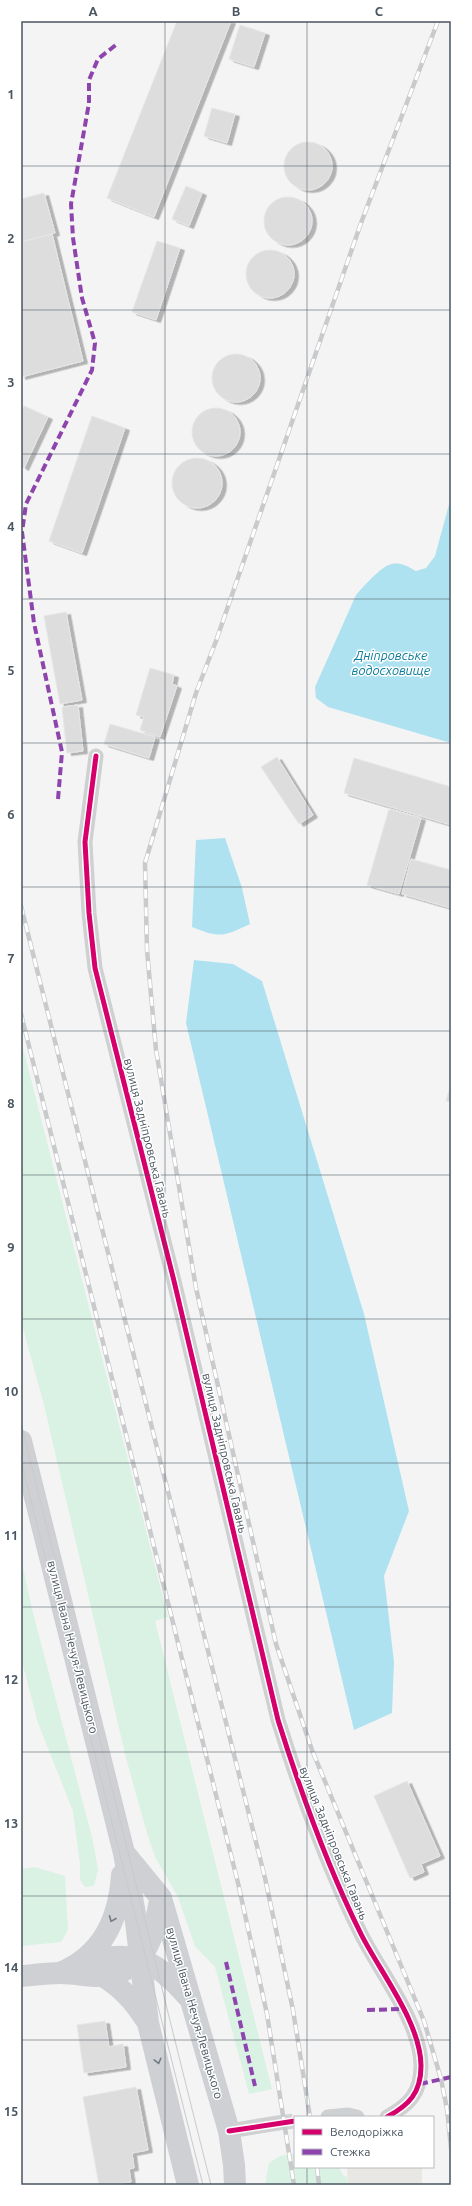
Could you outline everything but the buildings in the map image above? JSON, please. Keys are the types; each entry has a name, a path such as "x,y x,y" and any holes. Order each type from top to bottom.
{"main road":[{"name":"вулиця Івана Нечуя-Левицького","path":"21,1441 124,1853 141,1958 148,2023 188,2185"},
{"name":"вулиця Івана Нечуя-Левицького","path":"124,1853 160,1898 192,2001 229,2131 234,2165 235,2185"},
{"path":"68,1970 96,1951 107,1933 116,1910 122,1885 124,1853"},
{"path":"68,1970 103,1976 122,1972 141,1958 151,1941 160,1898"},
{"path":"21,1976 68,1970 111,1956 141,1958 158,1967 175,1981 192,2001"},
{"path":"103,1976 119,1986 132,1998 148,2023"}],"street":[{"name":"вулиця Задніпровська Гавань","path":"96,756 85,842 89,913 95,968 175,1288 278,1720 300,1792 345,1900 362,1936 394,1991 415,2036 421,2064 420,2084 417,2092 401,2109 388,2116"},
{"path":"338,2116 352,2116"},
{"path":"229,2131 278,2123"}],"shaded area":[{"path":"347,2168 422,2168 422,2185 348,2185"}],"green space":[{"path":"21,1040 168,1617 155,1621 272,2089 249,2094 215,1967 195,1946 178,1897 155,1857 147,1833 126,1758 44,1405 21,1321"},
{"path":"21,1558 32,1609 93,1841 98,1870 94,1886 85,1887 80,1880 80,1864 73,1811 38,1723 21,1658"},
{"path":"35,1867 65,1876 68,1930 61,1942 21,1946 21,1869"},
{"path":"294,2153 294,2168 340,2168 343,2175 347,2177 348,2185 265,2185 269,2163 280,2156"}],"water":[{"name":"Дніпровське водосховище","path":"451,497 451,743 328,707 316,698 315,687 356,595 363,587 378,572 388,565 402,564 416,571 426,568 435,556"},
{"path":"225,838 242,888 250,924 227,934 215,934 192,927 196,840"},
{"path":"194,960 233,964 262,981 364,1314 409,1511 384,1576 394,1662 392,1713 354,1730 186,1023"}],"tunnel":[{"path":"278,2123 294,2121"}],"tram line":[{"path":"21,1423 211,2185"},
{"path":"21,1461 203,2185"}],"railway":[{"path":"438,21 361,223 216,641 196,693 145,863 147,950 156,1050 196,1288 276,1644 312,1750 424,2021 441,2079 447,2109 451,2148"},
{"path":"21,906 265,1878 293,2010 310,2116"},
{"path":"21,1014 238,1883 267,2014 294,2185"},
{"path":"317,2168 319,2185"}],"marked path":[{"path":"58,799 62,752 34,623 22,532 26,504 92,370 95,343 82,298 73,238 71,204 89,103 89,80 98,59 117,44"},
{"path":"226,1962 255,2086"},
{"path":"367,2010 403,2009"},
{"path":"420,2084 451,2077"}],"cycle path":[{"path":"96,756 85,842 89,913 95,968 174,1281 278,1720 305,1802 337,1882 361,1934 407,2015 419,2050 421,2066 419,2084 416,2091 402,2108 389,2116"},
{"path":"229,2131 294,2121"}]}
